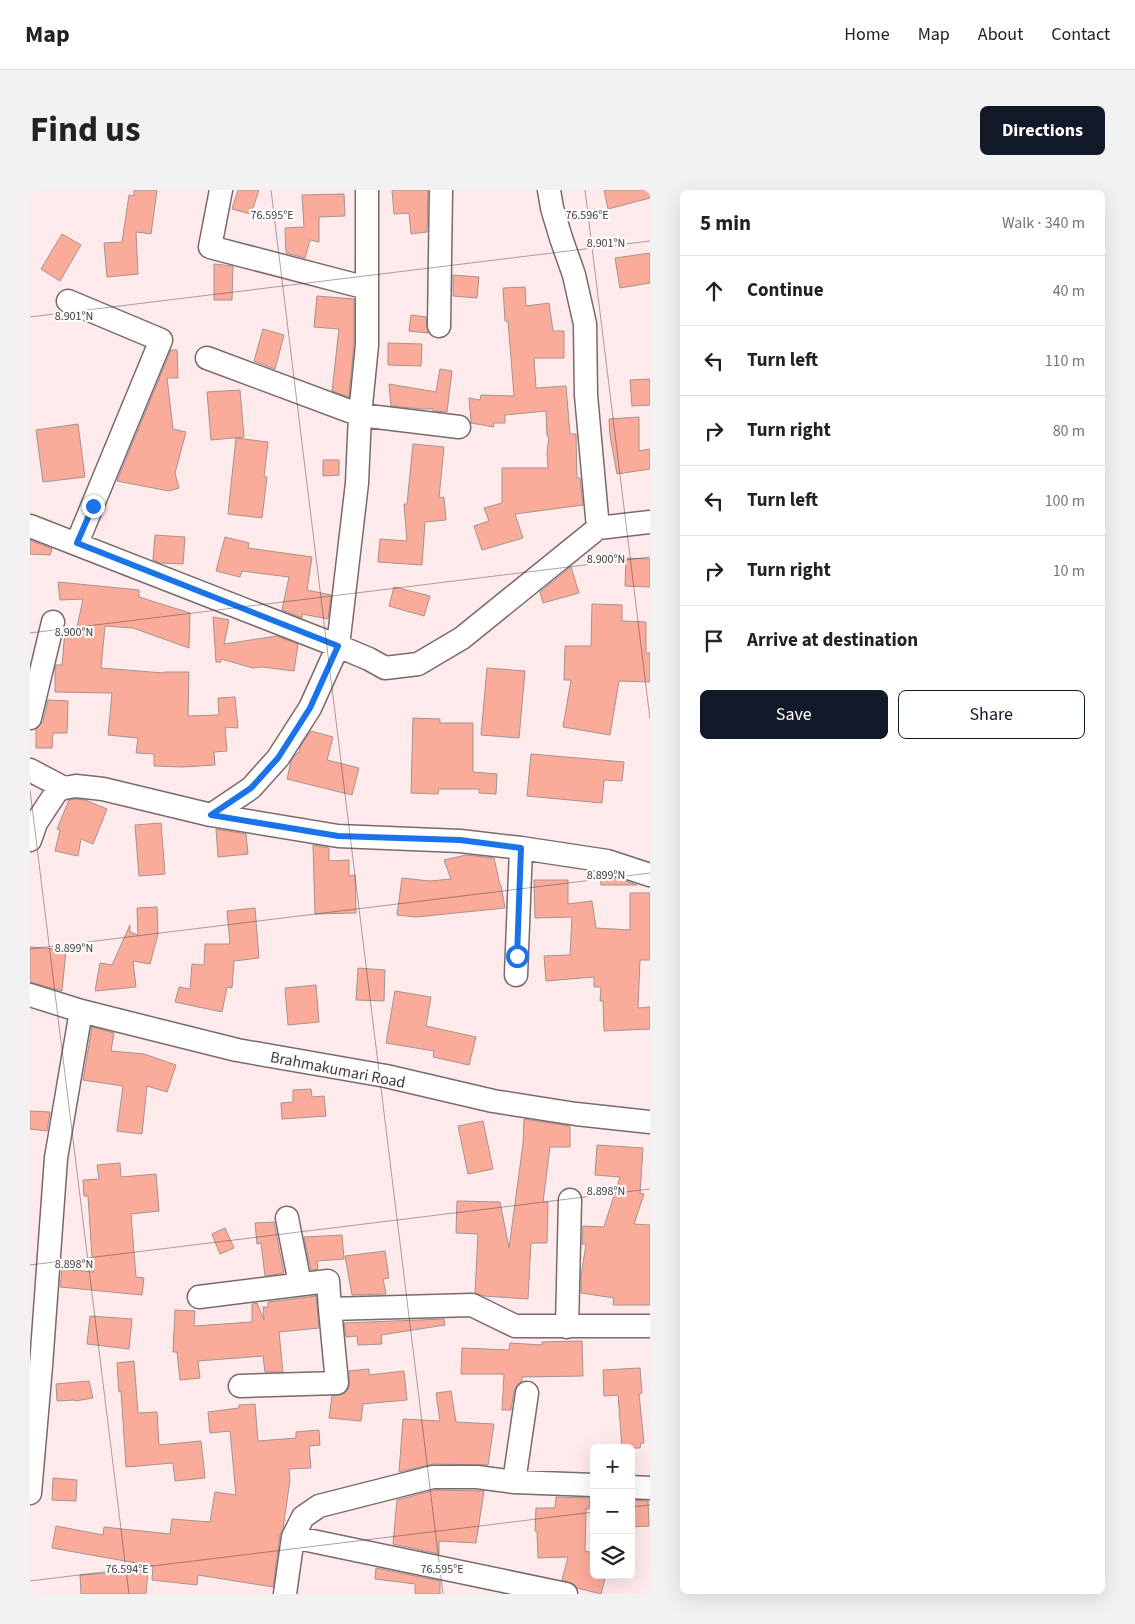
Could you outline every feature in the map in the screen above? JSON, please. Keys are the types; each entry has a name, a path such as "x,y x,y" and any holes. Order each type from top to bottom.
{"street":[{"path":"221,190 210,247 367,288"},
{"path":"211,815 251,788 278,758 310,708 338,646 357,483 360,415 367,345 367,190"},
{"path":"440,326 441,190"},
{"path":"549,190 558,230 574,275 585,324 586,394 598,528"},
{"path":"68,301 161,340 77,543"},
{"path":"207,358 360,415 458,427"},
{"path":"30,526 338,646 370,659 385,668 418,664 462,638 598,528 650,522"},
{"path":"30,718 53,622"},
{"path":"30,770 64,788"},
{"path":"30,840 36,823 57,791 76,786 103,790 211,815 338,836 460,840 607,861 650,875"},
{"path":"516,974 521,848"},
{"name":"Brahmakumari Road","path":"30,995 81,1011 237,1050 386,1076 493,1101 576,1114 650,1122"},
{"path":"30,1493 37,1322 56,1158 81,1011"},
{"path":"567,1327 570,1200"},
{"path":"286,1218 300,1284"},
{"path":"199,1297 328,1281 337,1383 240,1386"},
{"path":"330,1309 472,1305 515,1326 650,1326"},
{"path":"514,1482 527,1393"},
{"path":"285,1594 293,1537 303,1517 319,1506 433,1476 590,1485"},
{"path":"635,1487 650,1488"},
{"path":"293,1537 566,1594"}],"building":[{"path":"134,190 157,190 151,234 136,232 138,274 107,277 104,243 122,242 129,195 134,196"},
{"path":"238,190 259,190 251,214 232,209"},
{"path":"392,190 428,190 427,232 411,234 409,213 394,214"},
{"path":"604,190 650,190 650,198 608,209"},
{"path":"344,194 345,216 319,217 319,242 310,240 305,258 286,253 285,228 304,227 302,195"},
{"path":"62,234 81,245 60,281 41,269"},
{"path":"650,253 650,283 620,288 615,258"},
{"path":"214,264 233,266 232,300 214,300"},
{"path":"453,275 479,277 477,298 453,296"},
{"path":"525,287 526,306 549,303 553,331 564,331 564,358 534,358 536,388 566,386 570,434 576,434 577,478 580,478 583,505 515,514 523,538 482,550 474,526 489,521 484,508 502,503 502,468 548,468 549,436 547,436 546,411 505,415 505,423 493,423 494,427 471,423 469,398 480,400 481,395 514,396 508,321 505,321 503,288"},
{"path":"317,296 354,299 354,344 349,397 332,391 339,329 314,327"},
{"path":"411,315 426,317 428,333 409,331"},
{"path":"263,329 284,335 275,369 254,361"},
{"path":"388,343 422,344 421,366 388,365"},
{"path":"171,350 177,350 178,378 167,378 173,429 186,432 175,473 179,488 169,491 117,481"},
{"path":"440,369 452,371 447,412 391,406 389,384 436,392"},
{"path":"650,379 650,405 632,406 630,380"},
{"path":"240,390 244,437 211,440 207,392"},
{"path":"639,417 639,451 650,449 650,469 617,474 609,419"},
{"path":"78,424 85,477 43,482 36,430"},
{"path":"236,438 268,442 264,477 267,477 262,518 228,514"},
{"path":"413,444 444,447 439,498 444,497 446,520 425,522 422,565 378,562 380,539 407,541 404,504 407,504"},
{"path":"323,460 339,460 339,475 323,476"},
{"path":"155,535 185,537 183,564 160,563 153,560"},
{"path":"225,537 249,543 248,548 312,557 307,590 331,595 328,619 302,614 302,618 282,610 289,577 242,571 240,577 216,571"},
{"path":"30,540 52,549 50,555 30,554"},
{"path":"626,558 650,559 650,587 625,586"},
{"path":"571,567 579,593 543,603 540,592"},
{"path":"58,582 139,590 139,597 190,613 189,648 133,628 105,626 101,668 164,673 189,672 188,716 219,715 218,698 235,697 238,728 225,727 227,751 214,752 215,765 154,766 154,754 136,753 138,738 108,735 112,693 55,692 55,669 56,665 62,665 65,631 76,632 83,599 60,600"},
{"path":"394,587 430,596 424,616 389,606"},
{"path":"592,604 622,605 622,621 646,622 646,653 650,653 650,682 619,681 610,735 563,727 571,680 564,680 565,646 591,646"},
{"path":"213,617 229,620 224,644 277,636 298,644 294,671 262,667 253,668 221,659 221,662 216,662"},
{"path":"487,668 525,671 519,738 481,735"},
{"path":"48,700 68,701 67,733 53,733 52,748 36,748 36,729 43,722"},
{"path":"413,718 440,719 440,723 473,723 473,772 497,774 496,794 479,793 479,789 439,789 438,794 411,793"},
{"path":"311,731 333,737 327,760 359,768 352,795 287,779 291,761 299,753 300,747"},
{"path":"531,754 624,762 622,781 604,780 602,803 527,796"},
{"path":"69,800 85,800 107,809 93,844 81,839 78,856 55,851 60,830 57,829"},
{"path":"161,823 165,874 139,876 135,825"},
{"path":"216,829 246,834 248,854 218,857"},
{"path":"313,845 329,848 329,861 349,860 349,876 355,875 356,913 315,914"},
{"path":"466,855 494,858 505,908 416,917 397,915 402,878 430,881 451,879 444,860"},
{"path":"600,873 604,874 637,885 601,885"},
{"path":"534,880 568,880 568,904 592,901 596,928 630,930 630,893 650,893 650,960 640,960 638,1008 650,1007 650,1029 604,1031 603,1001 600,1001 601,987 594,987 594,977 546,981 544,956 570,955 572,917 535,918"},
{"path":"157,907 158,934 150,964 133,961 136,987 95,991 100,963 112,965 130,925 130,932 138,935 137,908"},
{"path":"255,908 259,958 234,961 232,988 227,987 222,1012 175,1002 179,987 190,989 192,964 204,965 205,944 230,944 227,911"},
{"path":"30,947 66,950 62,991 30,982"},
{"path":"358,968 385,970 384,1001 356,1000"},
{"path":"316,985 319,1022 288,1025 285,988"},
{"path":"395,991 431,997 426,1026 476,1037 469,1065 433,1057 434,1051 386,1043"},
{"path":"92,1027 114,1033 111,1051 144,1054 176,1065 167,1092 147,1086 142,1134 117,1131 123,1086 83,1080"},
{"path":"311,1089 312,1097 324,1096 326,1116 282,1119 281,1103 293,1102 293,1090"},
{"path":"30,1111 50,1112 47,1131 30,1129"},
{"path":"524,1119 570,1126 570,1147 550,1147 543,1202 548,1202 547,1243 531,1243 528,1299 484,1296 475,1293 478,1234 456,1233 457,1201 500,1202 509,1248 523,1144"},
{"path":"483,1121 493,1169 468,1174 458,1126"},
{"path":"597,1145 643,1148 640,1193 644,1194 634,1224 650,1225 650,1305 613,1305 614,1298 581,1293 581,1276 586,1244 582,1244 583,1226 604,1227 620,1177 595,1175"},
{"path":"120,1163 121,1177 156,1174 159,1211 131,1214 136,1277 144,1278 142,1295 60,1287 62,1269 93,1272 88,1196 84,1196 83,1180 99,1179 97,1165"},
{"path":"274,1222 284,1273 265,1276 261,1243 257,1244 255,1223"},
{"path":"225,1228 234,1248 220,1254 212,1234"},
{"path":"342,1235 344,1259 317,1261 318,1269 311,1270 304,1237"},
{"path":"385,1251 389,1278 383,1279 386,1294 352,1295 345,1256"},
{"path":"316,1296 319,1328 279,1332 283,1372 265,1372 263,1356 198,1361 200,1378 180,1380 177,1352 173,1352 175,1310 195,1311 194,1326 252,1322 252,1304 257,1303 264,1320 263,1307 268,1307 268,1302"},
{"path":"90,1316 132,1319 129,1349 87,1344"},
{"path":"444,1319 445,1325 381,1335 382,1344 358,1345 357,1336 346,1337 344,1323"},
{"path":"582,1341 583,1376 522,1377 522,1381 514,1391 511,1410 502,1410 504,1374 461,1374 462,1348 509,1350 510,1343 542,1345 542,1342"},
{"path":"134,1361 138,1413 157,1412 159,1445 201,1441 205,1478 175,1481 173,1463 126,1467 121,1391 119,1392 117,1363"},
{"path":"640,1368 642,1393 639,1394 644,1443 641,1443 640,1448 635,1448 635,1444 622,1444 618,1395 604,1396 603,1370"},
{"path":"369,1369 369,1375 404,1371 407,1400 363,1404 361,1421 329,1418 332,1396 344,1394 349,1388 349,1371"},
{"path":"89,1381 93,1398 57,1401 56,1384"},
{"path":"451,1391 456,1422 494,1424 488,1465 433,1464 399,1472 403,1419 440,1421 436,1393"},
{"path":"255,1404 258,1441 296,1438 296,1432 319,1430 320,1445 309,1446 311,1468 289,1469 290,1480 273,1587 198,1575 197,1585 152,1580 153,1566 52,1548 56,1526 103,1535 104,1527 170,1534 172,1519 210,1522 215,1492 236,1495 230,1431 210,1433 208,1412 239,1408 239,1405"},
{"path":"53,1478 77,1480 76,1501 52,1500"},
{"path":"435,1490 484,1491 476,1543 439,1541 439,1554 393,1544 397,1500"},
{"path":"556,1497 590,1498 589,1509 586,1509 585,1551 590,1552 590,1579 605,1579 601,1594 577,1588 574,1584 562,1580 568,1557 538,1558 537,1531 535,1531 536,1508 555,1508"},
{"path":"635,1500 648,1501 649,1526 635,1527"},
{"path":"376,1568 440,1581 440,1594 415,1594 415,1584 375,1579"},
{"path":"148,1570 146,1594 81,1594 80,1575"}],"route":[{"path":"93,506 77,543 338,646 310,708 278,758 251,788 211,815 338,836 460,840 521,848 517,956"}]}
